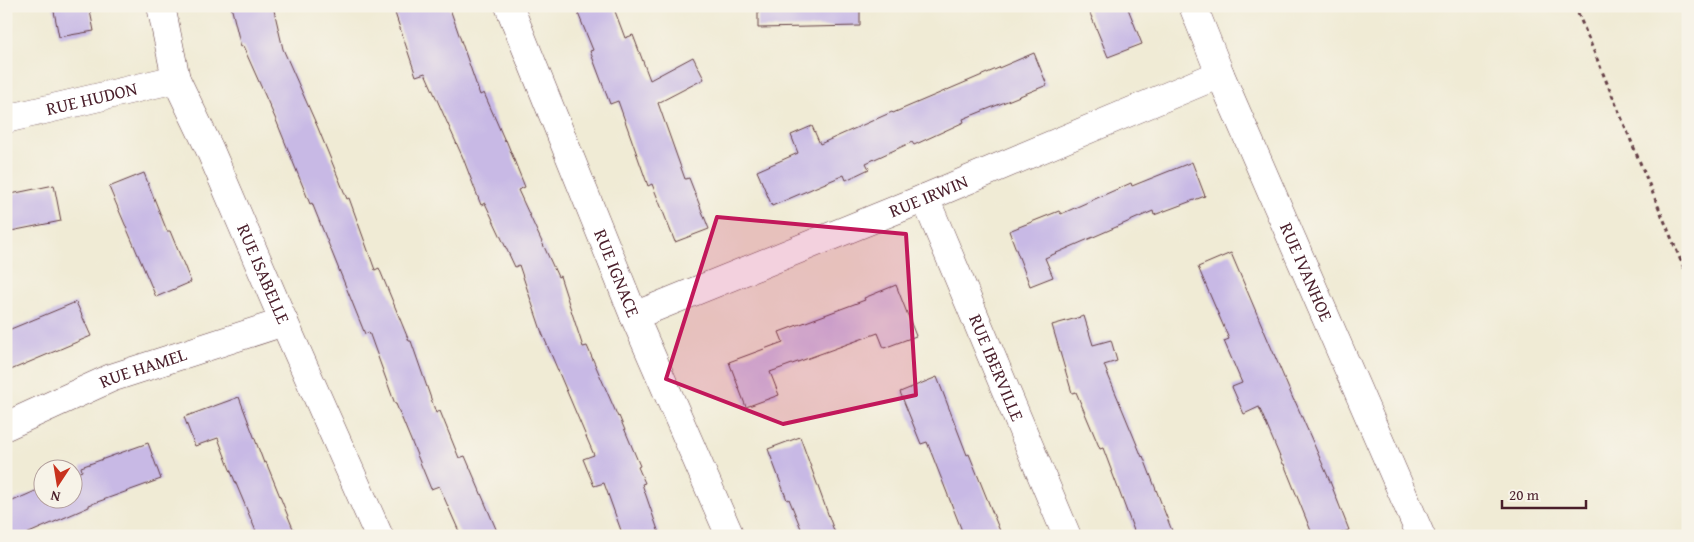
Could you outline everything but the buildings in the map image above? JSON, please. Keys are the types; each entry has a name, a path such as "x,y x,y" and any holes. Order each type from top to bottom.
{"street":[{"name":"RUE ISABELLE","path":"161,6 176,79 210,150 379,536"},
{"name":"RUE IGNACE","path":"509,6 634,316 730,536"},
{"name":"RUE IVANHOE","path":"1193,6 1220,74 1421,536"},
{"name":"RUE IRWIN","path":"634,316 925,198 1220,74"},
{"name":"RUE HUDON","path":"6,120 176,79"},
{"name":"RUE IBERVILLE","path":"925,198 1067,536"},
{"name":"RUE HAMEL","path":"6,426 111,378 284,322"}],"path":[{"path":"1575,6 1688,278"}],"highlighted area":[{"path":"717,217 906,234 916,395 783,424 666,379"}]}
